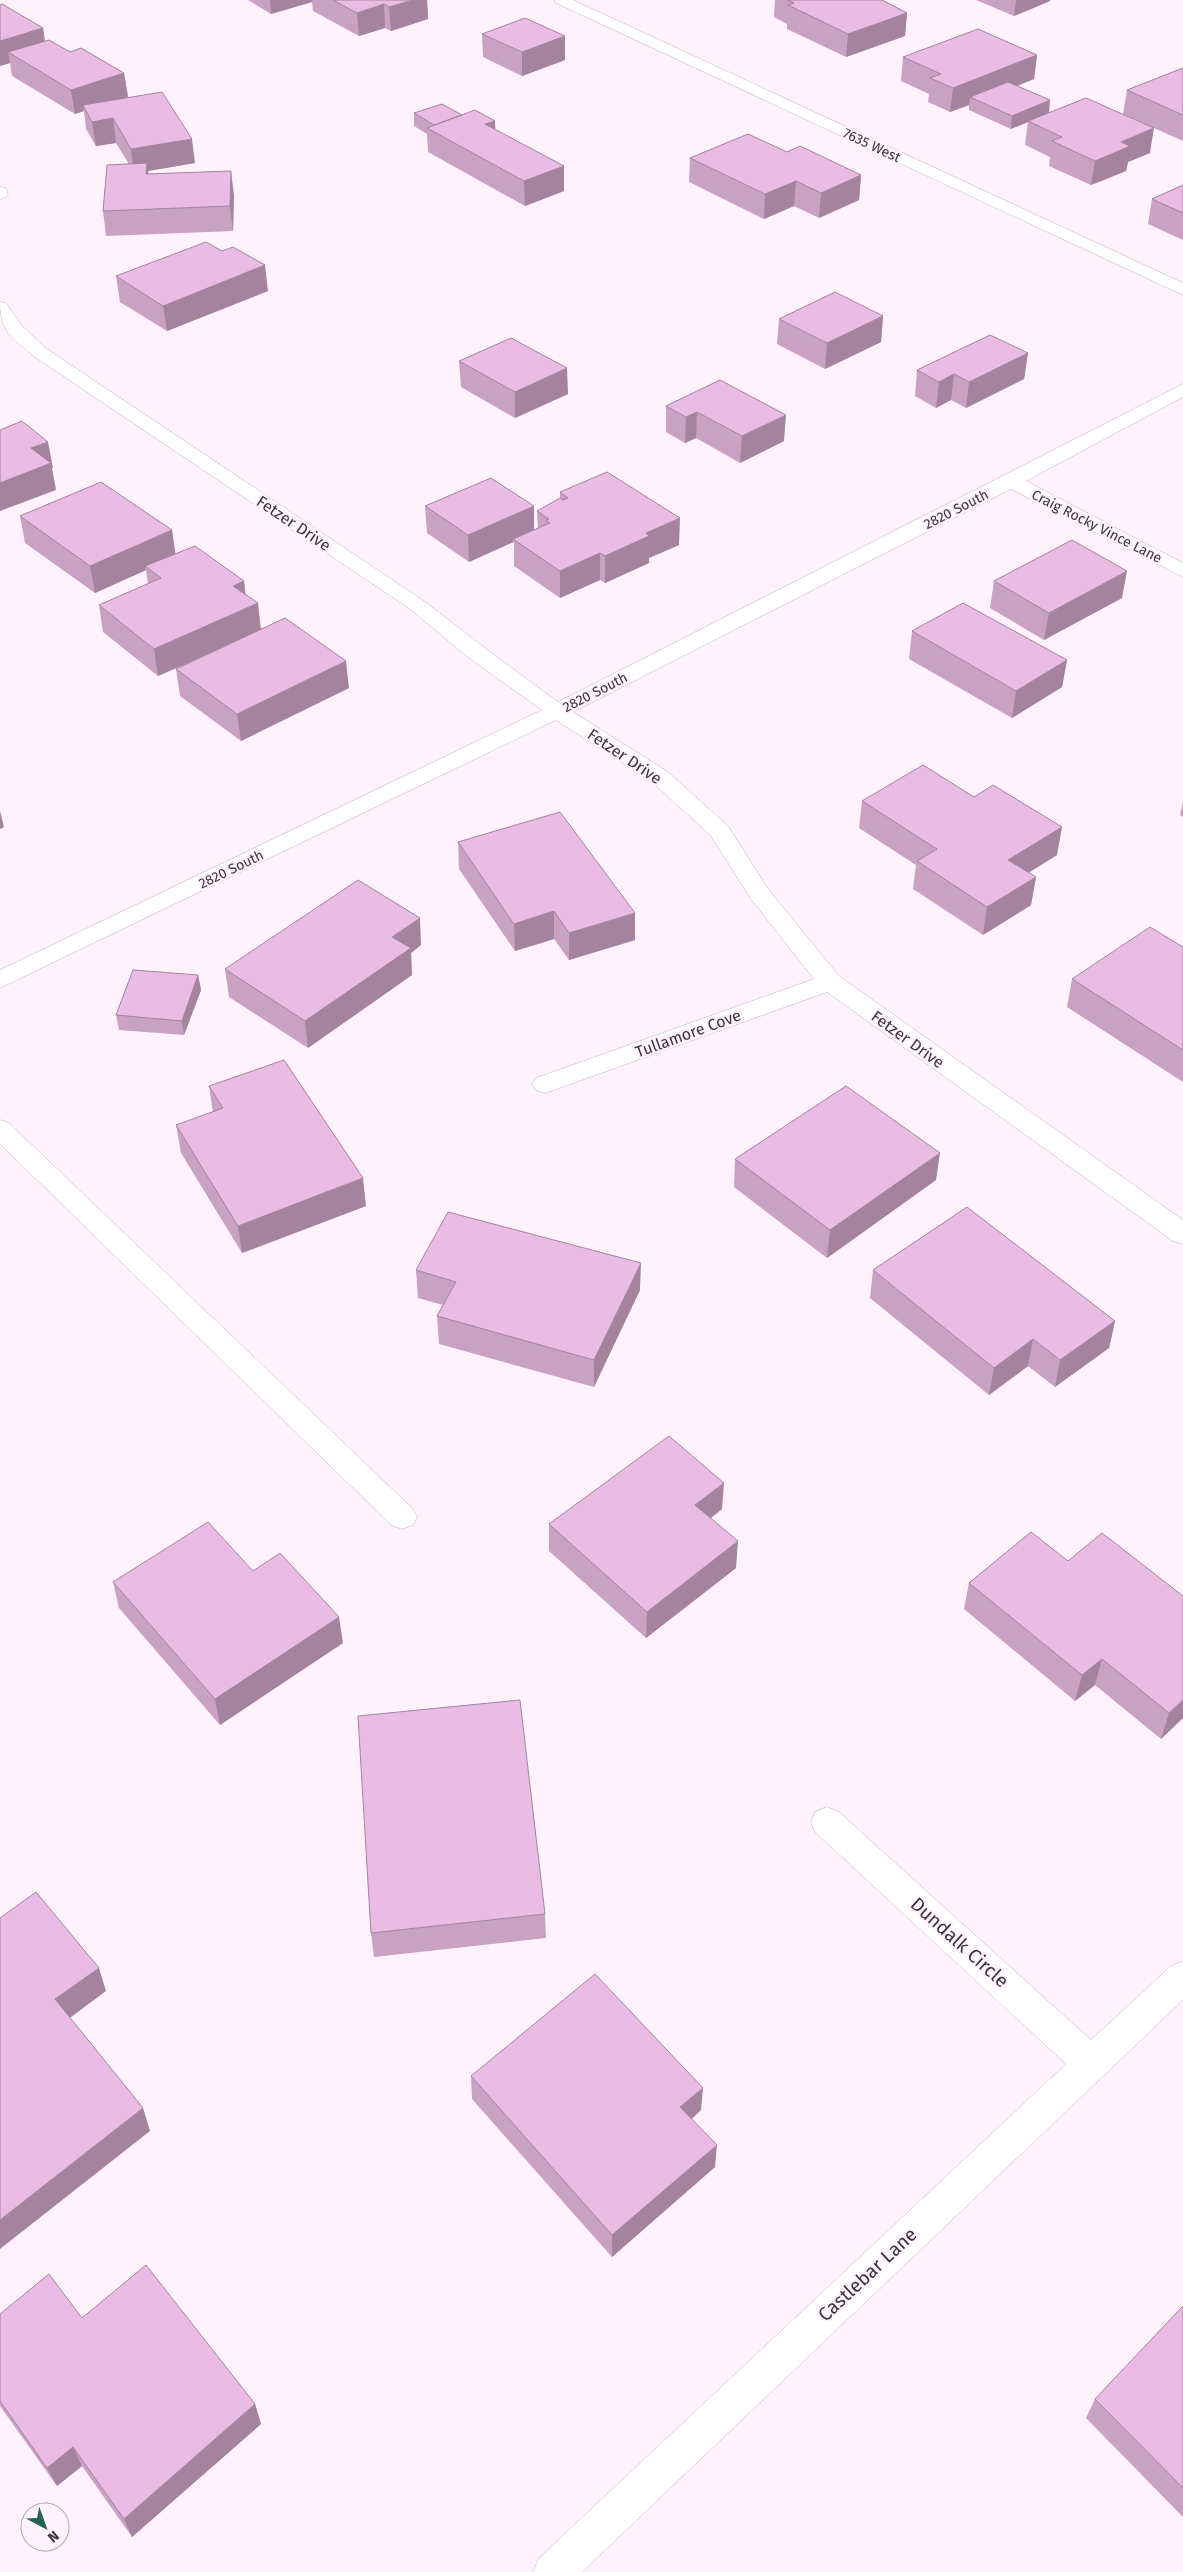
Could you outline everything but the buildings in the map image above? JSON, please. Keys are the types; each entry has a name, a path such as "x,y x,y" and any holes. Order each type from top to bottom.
{"street":[{"name":"7635 West","path":"561,0 1183,290"},
{"name":"Fetzer Drive","path":"0,307 16,331 41,353 417,605 476,653 558,711 660,777 720,831 759,894 830,982 1183,1234"},
{"name":"2820 South","path":"0,980 558,711 1012,481 1183,390"},
{"name":"Craig Rocky Vince Lane","path":"1012,481 1183,571"},
{"name":"Tullamore Cove","path":"545,1084 830,982"},
{"path":"0,1129 402,1517"},
{"name":"Dundalk Circle","path":"828,1822 1091,2063"},
{"name":"Castlebar Lane","path":"552,2572 1183,1977"}]}
